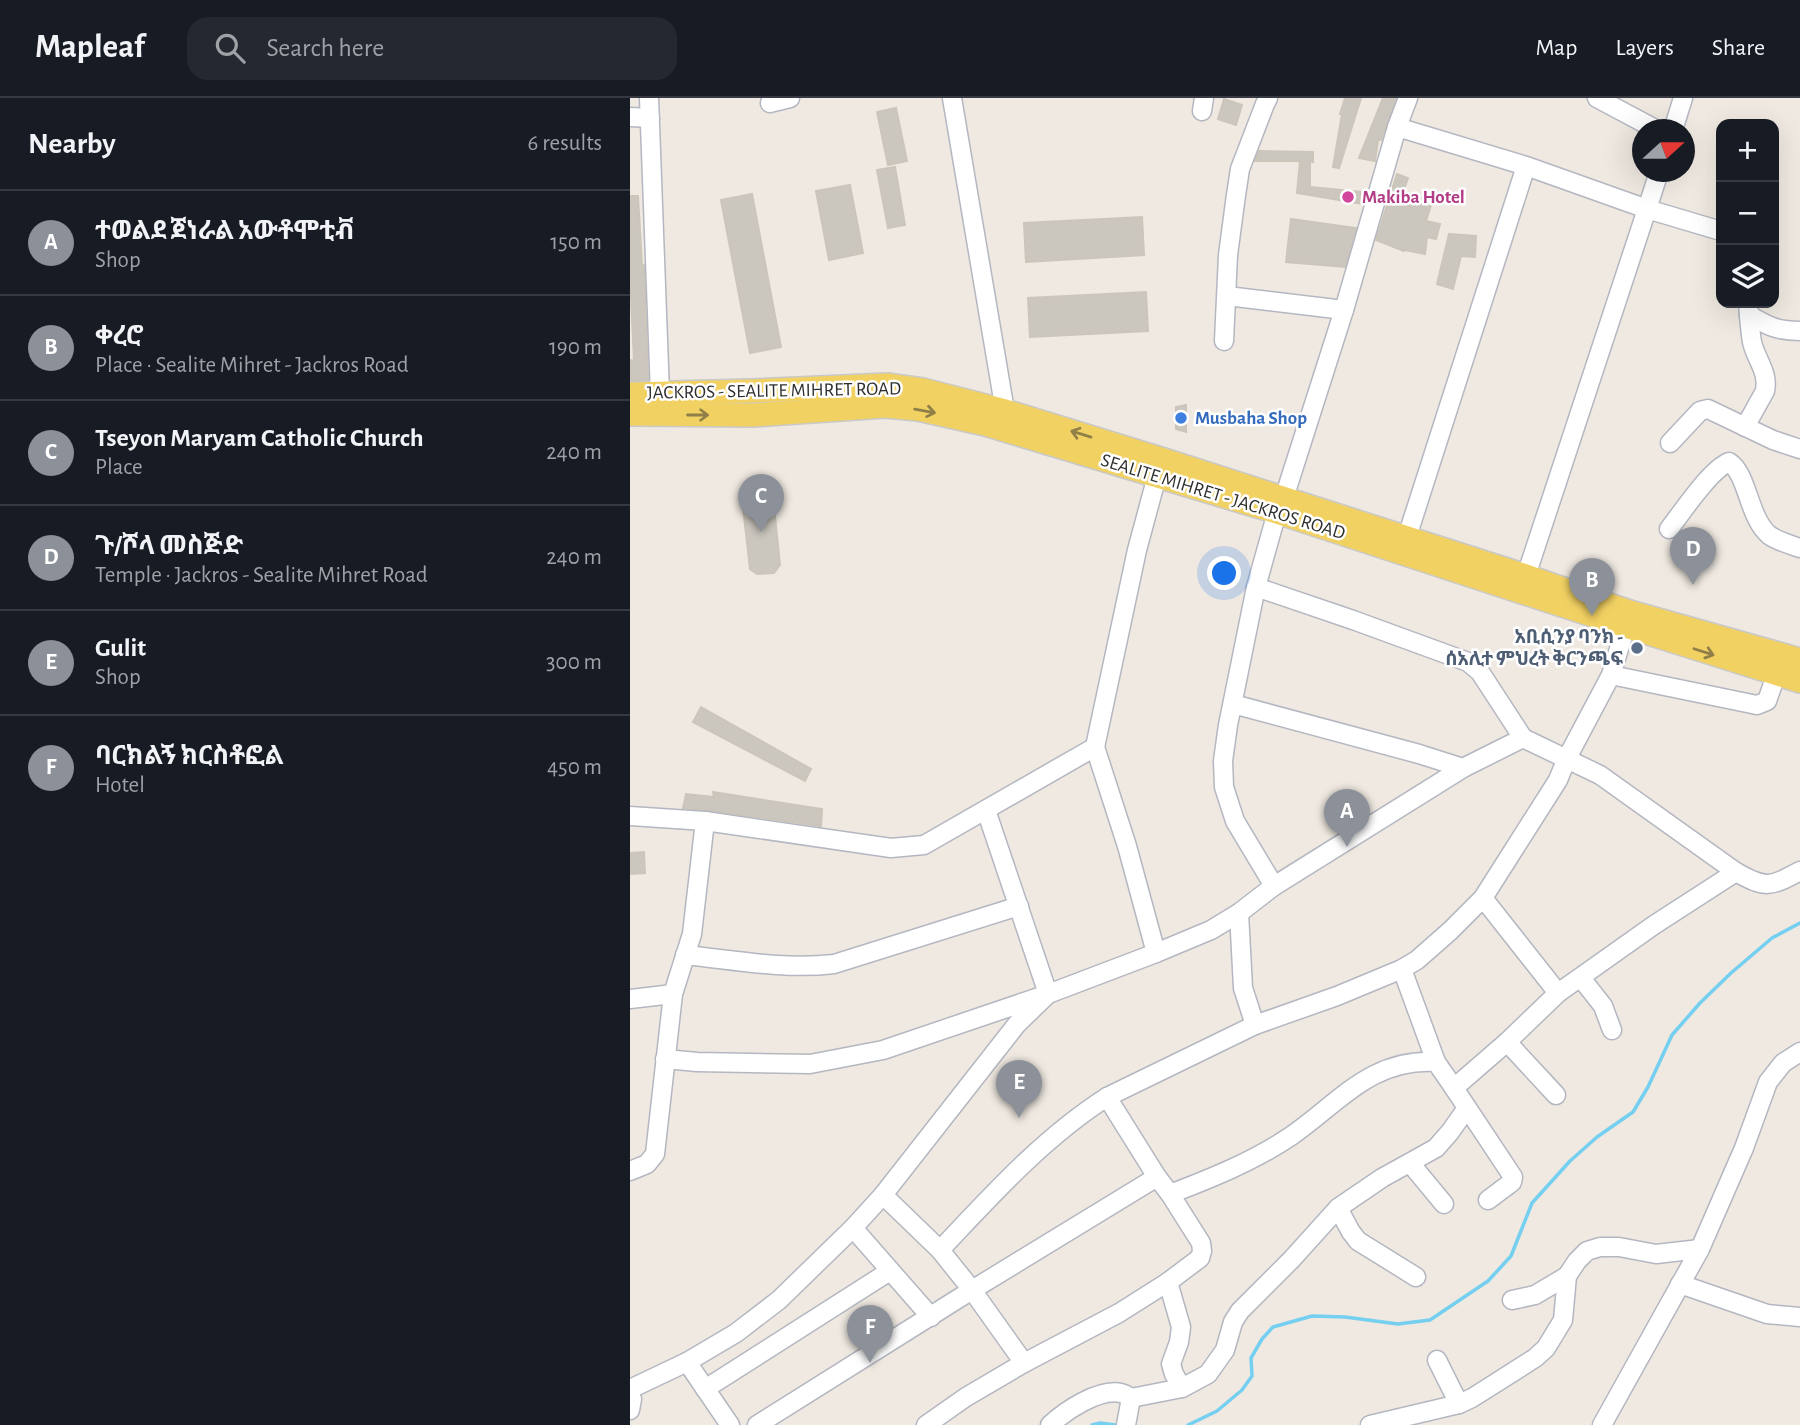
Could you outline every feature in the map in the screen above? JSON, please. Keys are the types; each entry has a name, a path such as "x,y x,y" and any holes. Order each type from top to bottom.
{"main road":[{"name":"JACKROS - SEALITE MIHRET ROAD","path":"630,394 887,385 923,390 1005,411 1280,505 1407,537 1643,615 1800,660"},
{"path":"751,391 753,415"},
{"name":"SEALITE MIHRET - JACKROS ROAD","path":"630,414 753,415 885,406 918,409 985,424 1157,475 1280,505 1626,626 1800,681"}],"street":[{"path":"649,98 660,394"},
{"path":"770,103 790,98"},
{"path":"952,98 1005,411"},
{"path":"1224,341 1228,255 1240,169 1268,98"},
{"path":"1274,886 1235,821 1224,788 1223,761 1256,587 1408,98"},
{"path":"1597,98 1636,119"},
{"path":"1676,119 1683,98"},
{"path":"630,117 650,118"},
{"path":"1397,127 1526,166 1647,209 1716,230"},
{"path":"1407,537 1526,166"},
{"path":"1526,576 1656,182"},
{"path":"1227,296 1344,310"},
{"path":"1748,309 1770,327 1800,331"},
{"path":"1745,426 1766,385 1766,377 1752,345 1748,309"},
{"path":"1670,443 1700,411 1708,409 1773,440 1800,449"},
{"path":"1669,528 1702,486 1722,465 1729,462 1738,470 1758,519 1769,535 1800,548"},
{"path":"1156,953 1127,846 1095,747 1137,550 1157,475"},
{"path":"1256,587 1468,662 1480,672 1523,738 1600,775 1736,872 1756,883 1771,885 1800,871"},
{"path":"940,1250 1019,1168 1084,1111 1107,1097 1255,1025 1402,969 1418,960 1450,931 1483,898 1558,780 1611,675 1626,626"},
{"path":"1611,675 1757,705 1767,701 1776,675"},
{"path":"1233,704 1463,768"},
{"path":"665,1059 810,1064 883,1050 1048,994 1211,930 1239,914 1274,886 1463,768 1523,738"},
{"path":"630,816 705,821 891,848 924,845 1095,747"},
{"path":"986,810 1048,994"},
{"path":"630,1171 647,1164 655,1154 673,994 692,934 705,821"},
{"path":"1454,1088 1558,993 1654,925 1736,872"},
{"path":"1483,898 1558,993"},
{"path":"685,955 788,966 834,964 1019,906"},
{"path":"1239,914 1243,988 1255,1025"},
{"path":"1402,969 1436,1062 1513,1180 1488,1200"},
{"path":"1581,978 1603,1006 1612,1030"},
{"path":"630,999 673,994"},
{"path":"630,1389 687,1362 736,1333 779,1300 883,1195 1017,1024 1048,994"},
{"path":"1507,1042 1556,1095"},
{"path":"1602,1425 1700,1249 1744,1148 1768,1082 1783,1063 1800,1052"},
{"path":"1170,1194 1248,1161 1291,1136 1352,1087 1377,1073 1405,1064 1436,1062"},
{"path":"926,1425 966,1397 1024,1363 1119,1313 1168,1282 1199,1258 1201,1244 1107,1097"},
{"path":"1050,1425 1065,1412 1108,1393 1121,1393 1128,1412 1208,1374 1225,1350 1233,1322 1240,1311 1338,1208 1382,1178 1436,1148 1467,1108"},
{"path":"1410,1163 1444,1204"},
{"path":"757,1425 1157,1177"},
{"path":"883,1195 940,1250 1024,1363"},
{"path":"1338,1208 1358,1241 1416,1277"},
{"path":"853,1228 931,1317"},
{"path":"1512,1300 1535,1295 1567,1276 1587,1251 1600,1247 1619,1247 1656,1254 1700,1249"},
{"path":"705,1389 890,1271"},
{"path":"1370,1425 1459,1404 1535,1358 1546,1348 1563,1320 1567,1276"},
{"path":"1168,1282 1181,1327 1171,1364 1182,1388"},
{"path":"1680,1284 1767,1314 1800,1317"},
{"path":"1437,1360 1459,1404"},
{"path":"687,1362 730,1425"},
{"path":"630,1395 630,1410"}],"building":[{"path":"1345,98 1361,98 1339,168 1333,167 1340,114"},
{"path":"1383,98 1396,98 1381,140 1378,140 1375,161 1359,158"},
{"path":"1224,99 1242,105 1236,125 1218,119"},
{"path":"896,108 907,161 888,165 877,112"},
{"path":"1259,151 1313,152 1313,162 1310,161 1310,187 1362,192 1363,204 1297,193 1300,161 1255,161"},
{"path":"895,167 905,225 888,228 877,170"},
{"path":"1397,174 1408,178 1403,192 1432,202 1426,221 1440,224 1436,239 1427,237 1425,254 1404,251 1376,240"},
{"path":"850,185 863,253 829,260 816,191"},
{"path":"752,194 781,347 750,353 721,200"},
{"path":"630,196 638,196 642,266 644,265 648,380 630,380 630,360 634,361"},
{"path":"1142,217 1144,255 1026,262 1024,223"},
{"path":"1291,219 1356,228 1345,267 1286,262"},
{"path":"1449,234 1476,236 1475,257 1461,256 1453,289 1437,284"},
{"path":"1146,292 1148,331 1030,337 1028,298"},
{"name":"Musbaha Shop","path":"1186,405 1186,432 1176,429 1176,407"},
{"path":"764,492 773,496 780,565 774,573 757,574 750,569 742,499 746,494"},
{"path":"701,707 811,769 805,781 693,722"},
{"path":"713,792 822,809 821,826 683,808 686,794 714,797"},
{"path":"644,852 645,873 630,874 630,853"}],"waterway":[{"path":"1188,1425 1217,1411 1242,1390 1252,1376 1251,1358 1273,1327 1312,1316 1398,1324 1430,1320 1488,1281 1511,1256 1532,1203 1570,1161 1597,1137 1633,1112 1672,1035 1731,973 1772,938 1800,923"},
{"path":"1092,1425 1115,1425"}],"place":[{"name":"Makiba Hotel","path":"1348,197"},
{"name":"Musbaha Shop","path":"1181,418"},
{"name":"Tseyon Maryam Catholic Church","path":"761,532"},
{"name":"ጉ/ሾላ መስጅድ","path":"1693,585"},
{"name":"ቀረሮ","path":"1592,616"},
{"name":"አቢሲንያ ባንክ - ሰአሊተ ምህረት ቅርንጫፍ","path":"1637,648"},
{"name":"ተወልደ ጀነራል አውቶሞቲቭ","path":"1347,847"},
{"name":"Gulit","path":"1019,1118"},
{"name":"ባርክልኝ ክርስቶፎል","path":"870,1363"}]}
